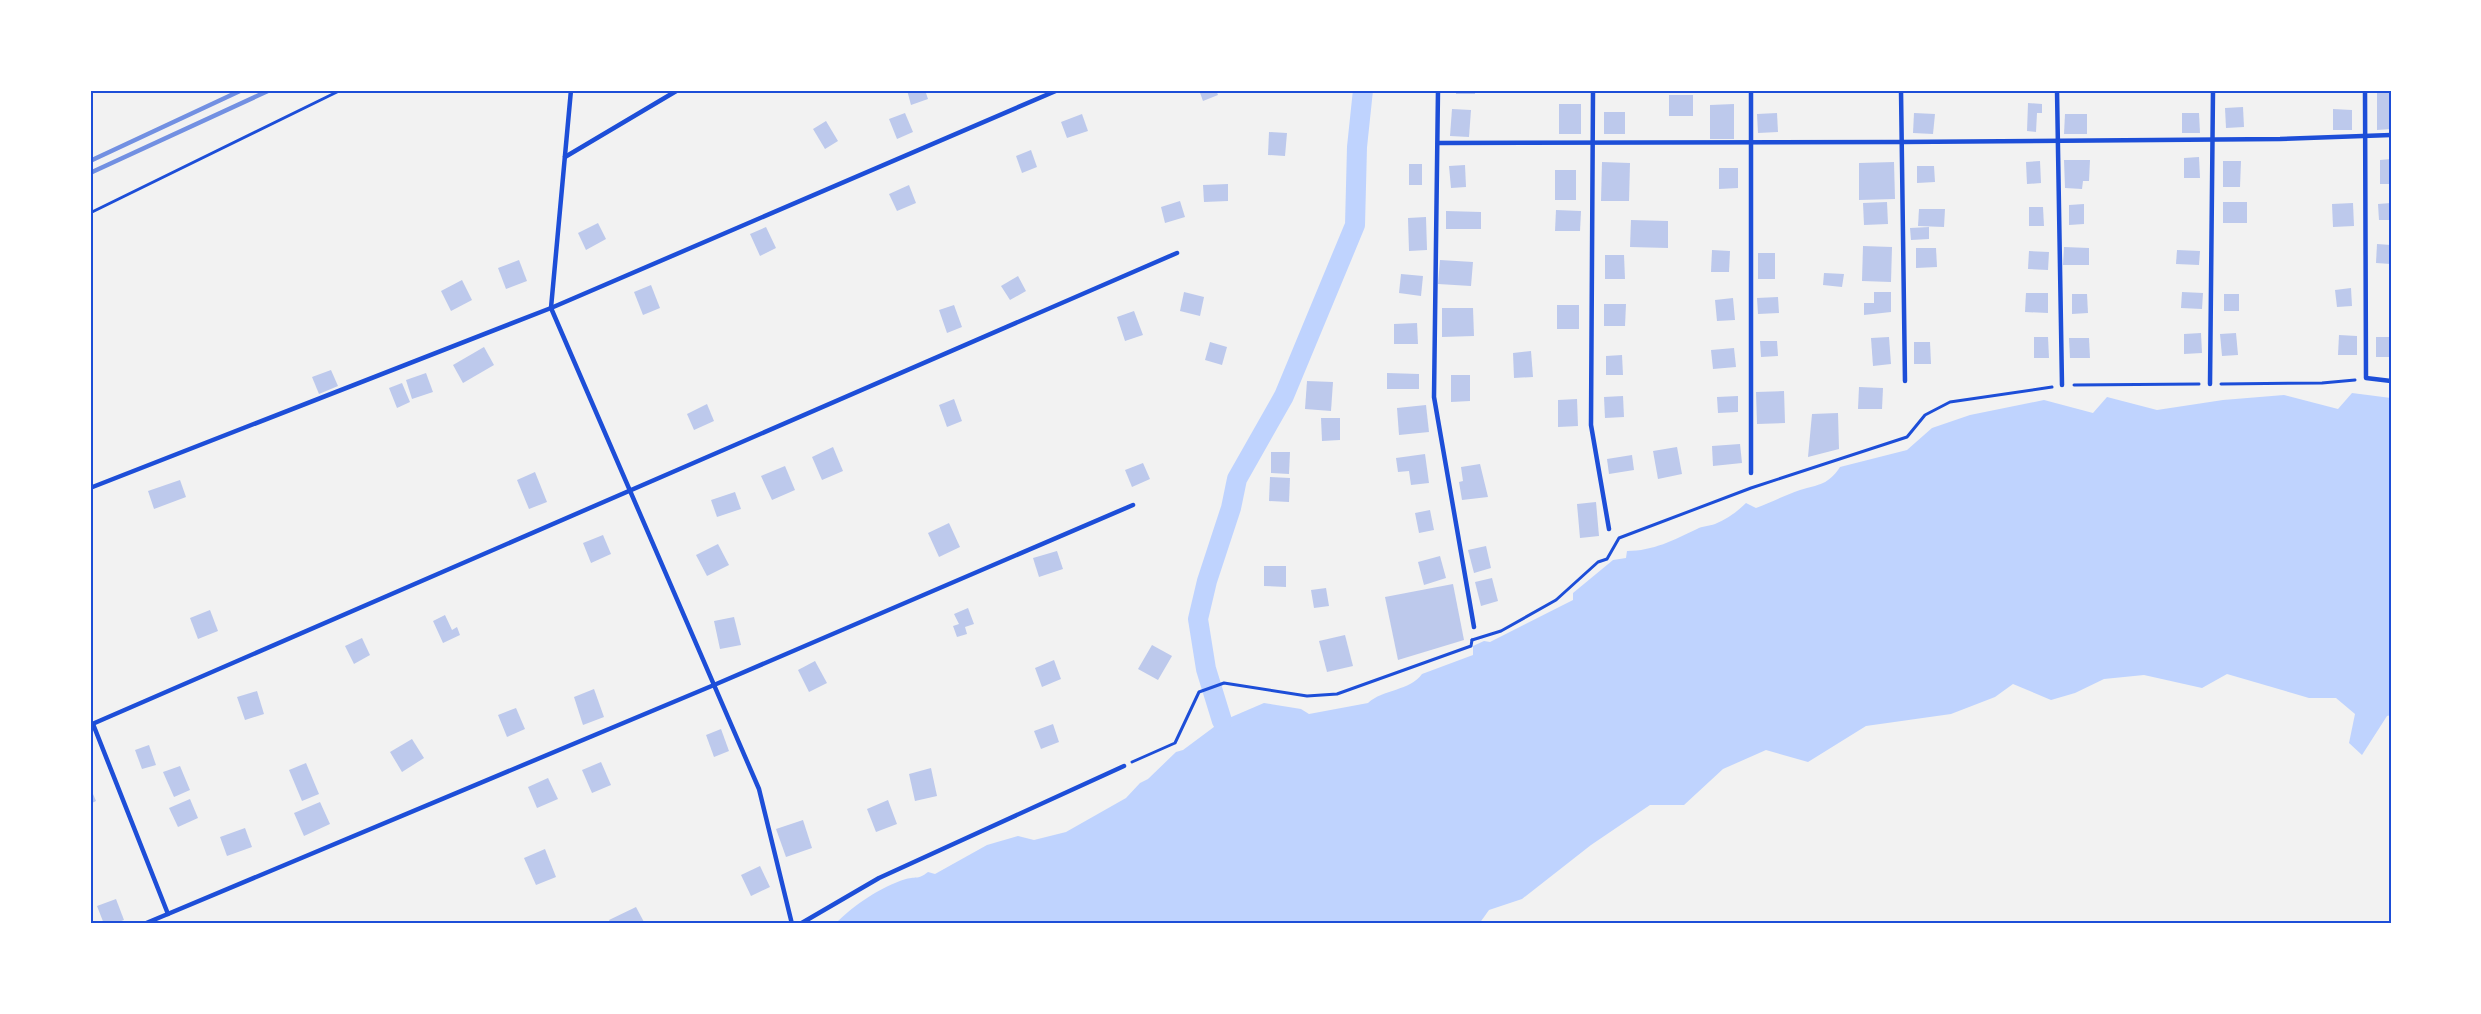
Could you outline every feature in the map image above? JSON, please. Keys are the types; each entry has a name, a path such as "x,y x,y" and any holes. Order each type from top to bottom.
{"lane":[{"path":"571,90 550,308 759,789 792,924"},
{"path":"565,157 678,90"},
{"path":"90,488 550,308 1058,90"},
{"path":"1438,90 1434,397 1474,627"},
{"path":"1593,90 1591,425 1609,529"},
{"path":"1751,90 1751,473"},
{"path":"1901,90 1905,381"},
{"path":"2057,90 2062,385"},
{"path":"2210,384 2213,90"},
{"path":"2366,90 2366,378 2391,381"},
{"path":"1438,143 1902,142 2391,135"},
{"path":"168,914 92,724 1177,253"},
{"path":"144,924 714,685 1133,504"},
{"path":"800,924 879,878 1124,766"}],"path":[{"path":"90,213 341,90"},
{"path":"1472,640 1501,631 1556,600 1598,562 1607,559 1619,538 1751,488 1907,437 1925,415 1950,402 2062,385 2322,383 2366,378"},
{"path":"1124,766 1175,743 1199,692 1224,683 1307,696 1337,694 1471,646 1474,627"}],"water":[{"path":"2352,393 2391,398 2391,715 2387,716 2362,755 2349,743 2355,714 2336,698 2309,698 2227,674 2202,688 2144,675 2104,679 2075,693 2051,700 2013,684 1995,697 1951,714 1866,726 1808,762 1766,750 1723,769 1684,805 1650,805 1591,845 1522,899 1489,910 1479,924 835,924 850,910 877,892 928,872 935,874 987,845 1018,836 1034,840 1066,832 1126,798 1176,752 1183,750 1222,721 1264,703 1301,709 1309,714 1368,703 1374,698 1411,684 1422,674 1473,655 1473,646 1484,641 1490,642 1573,600 1573,593 1613,560 1626,558 1627,551 1655,547 1699,528 1715,524 1732,515 1746,503 1756,508 1823,483 1840,467 1907,450 1932,428 1970,415 2044,400 2093,413 2107,397 2157,410 2223,400 2284,395 2338,409"}],"building":[{"path":"907,90 925,90 928,99 911,105"},
{"path":"1199,90 1216,90 1218,95 1203,101"},
{"path":"1456,90 1475,90 1475,94 1456,94"},
{"path":"2377,92 2391,92 2391,129 2377,130"},
{"path":"1669,95 1693,95 1693,116 1669,116"},
{"path":"2028,103 2042,104 2042,113 2037,113 2036,132 2027,131"},
{"path":"1559,104 1581,104 1581,134 1559,134"},
{"path":"1734,104 1734,139 1710,139 1710,105"},
{"path":"2243,107 2244,127 2226,128 2225,108"},
{"path":"1452,109 1471,110 1469,137 1450,136"},
{"path":"2333,109 2352,110 2352,130 2333,130"},
{"path":"1604,112 1625,112 1625,134 1604,134"},
{"path":"905,113 913,132 897,139 889,119"},
{"path":"1777,113 1778,132 1758,133 1757,114"},
{"path":"1914,113 1935,114 1933,134 1913,133"},
{"path":"2182,113 2199,113 2200,133 2182,133"},
{"path":"1082,114 1088,131 1067,138 1061,122"},
{"path":"2065,114 2087,114 2087,134 2064,134"},
{"path":"826,121 838,141 825,149 813,129"},
{"path":"1269,132 1287,133 1285,156 1268,155"},
{"path":"1031,150 1037,167 1022,173 1016,156"},
{"path":"2199,157 2200,178 2184,178 2184,158"},
{"path":"2391,159 2391,184 2380,184 2380,160"},
{"path":"2064,160 2090,160 2089,181 2083,181 2082,189 2065,188"},
{"path":"2040,161 2041,183 2027,184 2026,162"},
{"path":"2223,161 2241,161 2240,187 2223,187"},
{"path":"1602,162 1630,163 1629,201 1601,201"},
{"path":"1894,162 1895,199 1859,200 1859,163"},
{"path":"1409,164 1422,164 1422,185 1409,185"},
{"path":"1465,165 1466,187 1451,188 1449,166"},
{"path":"1917,166 1934,166 1935,182 1917,183"},
{"path":"1719,168 1738,168 1738,188 1719,189"},
{"path":"1555,170 1576,170 1576,200 1555,200"},
{"path":"1228,184 1228,201 1204,202 1203,185"},
{"path":"909,185 916,203 897,211 889,194"},
{"path":"1180,201 1185,217 1165,223 1161,207"},
{"path":"1887,202 1888,224 1864,225 1863,203"},
{"path":"2223,202 2247,202 2247,223 2223,223"},
{"path":"2353,203 2354,226 2333,227 2332,204"},
{"path":"2391,203 2391,220 2379,220 2378,204"},
{"path":"2084,204 2084,224 2069,225 2069,205"},
{"path":"2029,207 2043,207 2044,226 2029,226"},
{"path":"1919,209 1945,209 1944,227 1918,226"},
{"path":"1556,210 1581,211 1580,231 1555,231"},
{"path":"1446,211 1481,212 1481,229 1446,229"},
{"path":"1426,217 1427,250 1409,251 1408,218"},
{"path":"1631,220 1668,221 1668,248 1630,247"},
{"path":"598,223 606,239 586,250 578,233"},
{"path":"766,227 776,248 760,256 750,234"},
{"path":"1929,227 1929,239 1911,240 1910,228"},
{"path":"2377,244 2391,245 2391,264 2376,263"},
{"path":"1863,246 1892,247 1891,282 1862,281"},
{"path":"2064,247 2089,248 2089,265 2063,265"},
{"path":"1916,248 1936,248 1937,267 1916,268"},
{"path":"1712,250 1730,251 1729,272 1711,272"},
{"path":"2177,250 2200,251 2199,265 2176,264"},
{"path":"2029,251 2049,252 2048,270 2028,269"},
{"path":"1758,253 1775,253 1775,279 1758,279"},
{"path":"1605,255 1624,255 1625,279 1605,279"},
{"path":"519,260 527,281 506,289 498,268"},
{"path":"1440,260 1473,262 1471,286 1438,284"},
{"path":"1824,273 1844,274 1842,287 1823,285"},
{"path":"1401,274 1423,276 1421,296 1399,293"},
{"path":"1018,276 1026,291 1010,300 1001,286"},
{"path":"462,280 472,300 451,311 441,291"},
{"path":"651,285 660,308 643,315 634,292"},
{"path":"2351,288 2352,306 2337,307 2335,290"},
{"path":"1184,292 1204,297 1200,316 1180,311"},
{"path":"1874,292 1891,292 1891,312 1864,315 1864,303 1874,303"},
{"path":"2182,292 2203,293 2202,309 2181,308"},
{"path":"2026,293 2048,293 2048,313 2025,312"},
{"path":"2072,294 2087,294 2088,313 2072,314"},
{"path":"2224,294 2239,294 2239,311 2224,311"},
{"path":"1778,297 1779,313 1758,314 1757,298"},
{"path":"1733,298 1735,320 1717,321 1715,300"},
{"path":"1604,304 1626,304 1625,326 1604,326"},
{"path":"954,305 962,327 947,333 939,310"},
{"path":"1557,305 1579,305 1579,329 1557,329"},
{"path":"1442,308 1473,308 1474,336 1442,337"},
{"path":"1134,311 1143,335 1125,341 1117,317"},
{"path":"1417,323 1418,344 1394,344 1394,324"},
{"path":"2201,333 2202,353 2184,354 2184,334"},
{"path":"2236,333 2238,355 2222,356 2220,334"},
{"path":"2339,335 2357,336 2357,355 2338,355"},
{"path":"1889,337 1891,364 1873,366 1871,338"},
{"path":"2034,337 2048,337 2049,358 2034,358"},
{"path":"2376,337 2391,337 2391,357 2376,357"},
{"path":"2069,338 2089,338 2090,358 2070,358"},
{"path":"1760,341 1777,341 1778,356 1761,357"},
{"path":"1210,342 1227,347 1222,365 1205,360"},
{"path":"1914,342 1930,342 1931,364 1914,364"},
{"path":"484,347 494,365 463,383 453,365"},
{"path":"1734,348 1736,367 1713,369 1711,350"},
{"path":"1531,351 1533,377 1514,378 1513,353"},
{"path":"1622,355 1623,375 1606,375 1606,356"},
{"path":"331,370 338,386 319,394 312,377"},
{"path":"426,373 433,392 412,399 406,380"},
{"path":"1387,373 1419,374 1419,389 1387,389"},
{"path":"1451,375 1470,375 1470,401 1451,402"},
{"path":"1307,381 1333,382 1331,411 1305,409"},
{"path":"402,383 410,402 397,408 389,388"},
{"path":"1859,387 1883,388 1882,409 1858,409"},
{"path":"1784,391 1785,423 1757,424 1756,392"},
{"path":"1623,396 1624,417 1605,418 1604,397"},
{"path":"1738,396 1738,412 1718,413 1717,397"},
{"path":"954,399 962,421 947,427 939,405"},
{"path":"1577,399 1578,426 1558,427 1558,400"},
{"path":"707,404 714,421 694,430 687,414"},
{"path":"1426,405 1429,432 1399,435 1397,408"},
{"path":"1838,413 1839,449 1808,457 1812,414"},
{"path":"1321,418 1340,418 1340,440 1322,441"},
{"path":"1740,444 1742,463 1713,466 1712,446"},
{"path":"833,447 843,471 822,480 812,457"},
{"path":"1677,447 1682,474 1658,479 1653,451"},
{"path":"1271,452 1290,452 1289,474 1271,473"},
{"path":"1425,454 1429,483 1411,485 1409,471 1398,472 1396,458"},
{"path":"1632,455 1634,470 1609,474 1607,459"},
{"path":"1143,463 1150,479 1132,487 1125,470"},
{"path":"1480,464 1488,497 1462,500 1459,482 1463,481 1461,467"},
{"path":"785,466 795,490 772,500 761,476"},
{"path":"535,472 547,502 529,509 517,480"},
{"path":"1270,477 1290,478 1289,502 1269,501"},
{"path":"180,480 186,497 154,509 148,491"},
{"path":"735,492 741,509 717,517 711,500"},
{"path":"1596,502 1599,536 1580,538 1577,504"},
{"path":"1430,510 1434,530 1419,533 1415,513"},
{"path":"949,523 960,547 939,557 928,533"},
{"path":"603,535 611,554 591,563 583,543"},
{"path":"718,544 729,565 707,576 696,555"},
{"path":"1486,546 1491,568 1474,573 1468,550"},
{"path":"1057,551 1063,569 1039,577 1033,558"},
{"path":"1440,556 1446,578 1424,585 1418,562"},
{"path":"1264,566 1286,566 1286,587 1264,586"},
{"path":"1492,578 1498,601 1481,606 1475,582"},
{"path":"1453,584 1464,640 1398,660 1385,597"},
{"path":"1326,588 1329,606 1314,608 1311,590"},
{"path":"968,608 974,624 965,627 967,634 957,637 953,626 959,624 954,614"},
{"path":"210,610 218,631 198,639 190,618"},
{"path":"445,615 452,630 457,627 460,635 443,643 433,621"},
{"path":"734,617 741,645 720,649 714,621"},
{"path":"1345,635 1353,666 1327,672 1319,641"},
{"path":"362,638 370,655 354,664 345,646"},
{"path":"1152,645 1172,656 1158,680 1138,669"},
{"path":"1054,660 1061,679 1042,687 1035,668"},
{"path":"815,661 827,683 809,692 798,670"},
{"path":"594,689 604,717 583,725 574,697"},
{"path":"257,691 264,714 245,720 237,697"},
{"path":"516,708 525,729 507,737 498,715"},
{"path":"1053,724 1059,742 1041,749 1034,731"},
{"path":"721,729 729,751 714,757 706,735"},
{"path":"412,739 424,758 402,772 390,752"},
{"path":"149,745 156,765 142,769 135,750"},
{"path":"601,762 611,785 592,793 582,770"},
{"path":"306,763 319,794 302,801 289,770"},
{"path":"180,766 190,790 174,797 163,772"},
{"path":"931,768 937,796 915,801 909,774"},
{"path":"548,778 558,799 537,808 528,787"},
{"path":"90,787 96,801 90,804"},
{"path":"190,799 198,818 178,827 169,808"},
{"path":"888,800 897,824 876,832 867,809"},
{"path":"320,802 330,824 304,836 294,813"},
{"path":"803,820 812,848 786,857 776,829"},
{"path":"245,828 252,847 227,856 220,837"},
{"path":"545,849 556,877 536,885 524,858"},
{"path":"760,866 770,887 751,896 741,875"},
{"path":"116,899 124,920 104,924 97,906"},
{"path":"636,907 645,924 611,924 609,920"}],"waterway":[{"path":"1222,721 1206,669 1198,619 1207,581 1231,508 1237,479 1284,396 1355,225 1357,147 1363,90"}],"railway":[{"path":"90,161 242,90"},
{"path":"90,173 270,90"}]}
